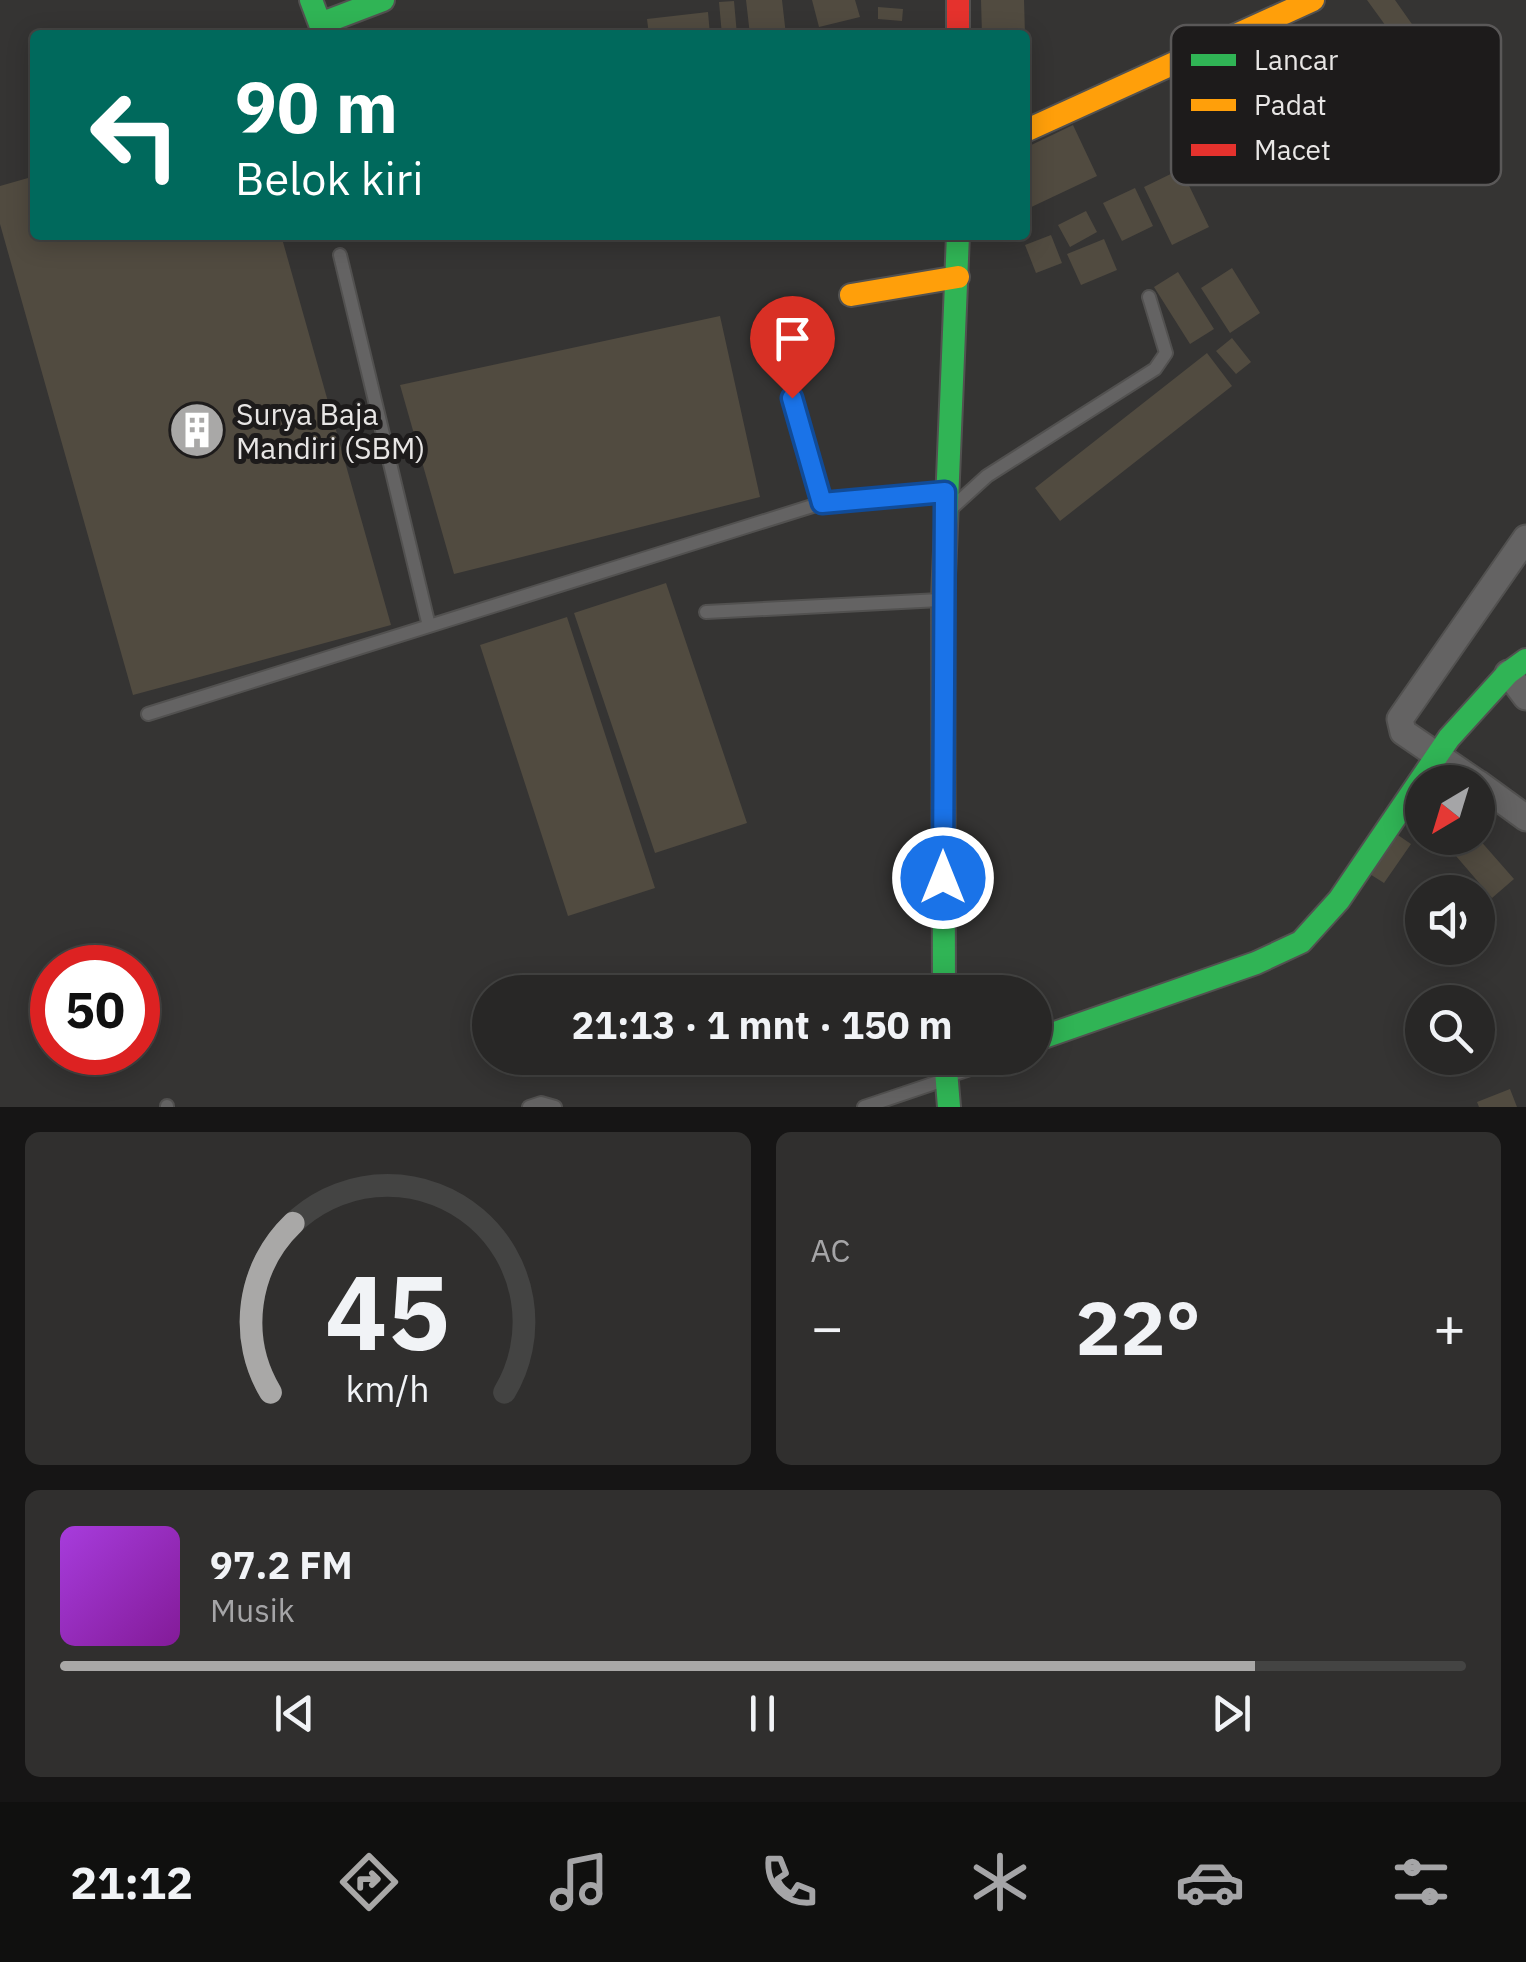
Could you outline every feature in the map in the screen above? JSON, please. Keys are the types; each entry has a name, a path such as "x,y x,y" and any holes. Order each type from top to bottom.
{"street":[{"path":"317,20 383,0"},
{"path":"958,0 958,30"},
{"path":"1258,25 1313,0"},
{"path":"1030,130 1171,65"},
{"path":"944,975 942,600 958,240"},
{"path":"851,294 958,277"},
{"path":"1452,765 1403,732 1400,718 1526,538"},
{"path":"1052,1034 1256,964 1301,942 1339,900 1438,755 1517,666"},
{"path":"1517,666 1526,697"},
{"path":"1495,796 1526,818"},
{"path":"946,1075 949,1107"}],"lane":[{"path":"340,256 428,626"},
{"path":"148,714 822,503 945,503 1155,369 1166,352 1149,297"},
{"path":"792,398 822,503"},
{"path":"706,612 942,600"},
{"path":"864,1107 933,1075"},
{"path":"529,1107 541,1103 555,1107"}],"building":[{"path":"746,0 782,0 785,30 749,30"},
{"path":"812,0 855,0 860,17 819,27"},
{"path":"981,0 1024,0 1025,30 982,30"},
{"path":"1367,0 1395,0 1413,25 1385,25"},
{"path":"734,1 737,30 722,30 719,2"},
{"path":"878,7 903,9 902,21 878,19"},
{"path":"708,12 710,30 648,30 647,19"},
{"path":"1073,125 1097,176 1030,208 1030,146"},
{"path":"1171,174 1171,185 1189,185 1209,227 1172,245 1144,187"},
{"name":"Surya Baja Mandiri (SBM)","path":"30,177 30,240 282,240 391,625 133,695 0,224 0,186"},
{"path":"1135,188 1153,226 1122,241 1103,203"},
{"path":"1086,211 1097,232 1070,247 1058,225"},
{"path":"1051,235 1062,263 1036,273 1025,245"},
{"path":"1104,239 1117,270 1081,285 1067,254"},
{"path":"1232,268 1260,313 1230,333 1201,288"},
{"path":"1178,272 1214,329 1190,344 1154,287"},
{"path":"720,316 760,497 454,574 400,385"},
{"path":"1232,338 1251,362 1236,374 1216,351"},
{"path":"1207,353 1232,386 1060,521 1035,488"},
{"path":"666,583 747,823 655,853 574,613"},
{"path":"567,617 655,888 568,916 480,645"},
{"path":"1392,831 1405,840 1405,853 1384,883 1365,871"},
{"path":"1455,855 1493,855 1514,879 1495,895 1495,875 1472,875"},
{"path":"1510,1089 1517,1107 1479,1107 1477,1102"}],"traffic: fast":[{"path":"311,0 320,24 383,0"},
{"path":"944,975 943,599 958,240"},
{"path":"1052,1034 1256,963 1301,942 1339,900 1449,738 1508,673 1526,660"},
{"path":"946,1075 949,1107"}],"traffic: slow":[{"path":"1258,25 1313,0"},
{"path":"1030,129 1171,65"},
{"path":"851,295 958,277"}],"traffic: jam":[{"path":"958,0 958,30"}],"place":[{"name":"Surya Baja Mandiri (SBM)","path":"197,430"}],"route":[{"path":"792,398 822,503 945,492 943,878"}]}
